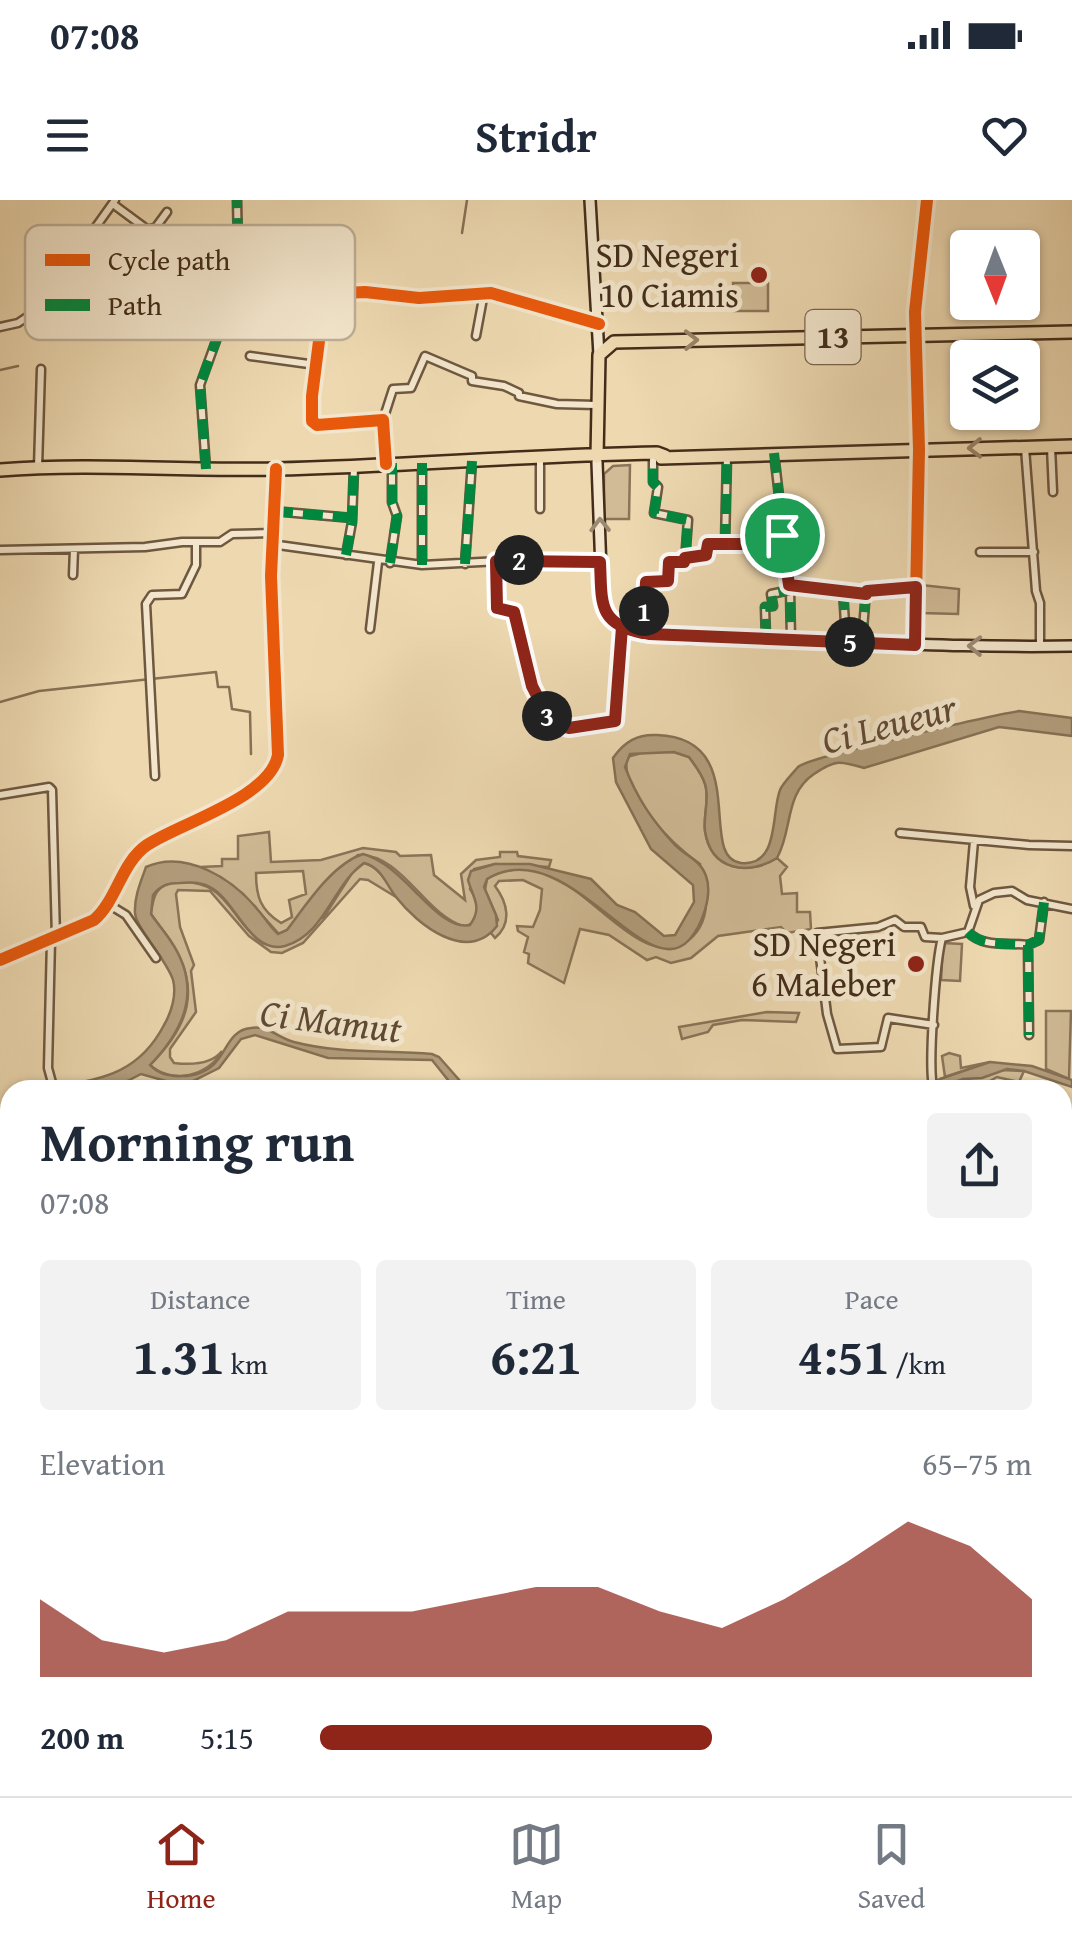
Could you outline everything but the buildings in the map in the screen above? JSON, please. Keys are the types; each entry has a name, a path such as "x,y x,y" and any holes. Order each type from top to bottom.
{"highway":[{"name":"13","path":"614,342 1072,332"},
{"path":"597,458 599,355 614,342"},
{"path":"1,472 38,467 276,469 1072,446"}],"main road":[{"path":"590,200 599,355"},
{"path":"915,645 919,450 916,336 927,200"},
{"path":"599,327 614,342"},
{"path":"597,458 604,611 622,627 643,633 766,639 1072,646"}],"street":[{"path":"123,212 130,200"},
{"path":"236,200 237,225"},
{"path":"97,225 114,202 141,225"},
{"path":"158,225 167,212"},
{"path":"355,292 419,298 484,293 599,327"},
{"path":"476,336 484,293"},
{"path":"0,327 25,318"},
{"path":"206,468 200,385 216,340"},
{"path":"319,340 311,407 313,424 383,420"},
{"path":"250,356 316,365"},
{"path":"390,563 397,516 383,420 393,389 412,387 424,356 472,376 472,381 504,386 519,396 558,404 598,405"},
{"path":"38,467 41,369"},
{"path":"1051,446 1053,492"},
{"path":"1025,447 1042,618 1040,646"},
{"path":"774,454 791,640"},
{"path":"725,544 727,455"},
{"path":"643,633 646,582 667,582 668,563 684,562 685,558 688,519 654,513 658,487 653,482 659,458"},
{"path":"540,509 542,459"},
{"path":"465,564 472,462"},
{"path":"422,463 422,566"},
{"path":"346,555 354,466"},
{"path":"0,960 94,920 141,850 237,798 276,766 271,533 276,469"},
{"path":"273,511 352,518"},
{"path":"0,550 145,548 221,542 234,534 271,533"},
{"path":"685,558 707,554 708,544 752,543 782,535"},
{"path":"155,776 146,604 152,595 182,594 196,566 196,542"},
{"path":"271,544 422,566 496,561 600,562"},
{"path":"73,575 74,549"},
{"path":"980,552 1034,552"},
{"path":"496,561 497,608 514,612 532,686 555,725 569,728 615,721 622,627"},
{"path":"370,629 378,562"},
{"path":"862,642 867,591 916,587"},
{"path":"766,639 765,607 773,606 771,594 789,588 866,594"},
{"path":"843,590 846,641"},
{"path":"0,795 52,790 50,1080"},
{"path":"900,833 1072,846"},
{"path":"968,932 974,907 970,887 974,840"},
{"path":"974,907 985,896 1003,891 1072,910"},
{"path":"968,932 987,942 1028,945 1039,940 1044,902"},
{"path":"108,904 126,915 156,958"},
{"path":"934,1024 888,1018 882,1046 837,1048 827,1014 817,933 878,927 895,920 904,927 922,927 926,938 968,932"},
{"path":"933,1080 942,938"},
{"path":"1028,945 1029,1035"}],"shaded area":[{"path":"733,283 768,283 768,311 733,311"},
{"path":"630,465 629,519 604,519 604,474 613,466"},
{"path":"921,585 959,589 958,614 921,613"},
{"path":"1019,711 1072,718 1072,736 999,727 864,768 844,763 828,766 804,782 798,792 777,858 743,868 723,862 709,844 705,831 705,784 689,757 674,752 630,754 625,767 640,799 674,844 700,866 708,884 698,927 689,940 671,949 650,944 546,875 517,870 487,879 484,887 497,926 485,937 472,941 444,936 417,919 379,872 364,863 344,883 310,931 285,946 273,947 253,935 207,885 172,883 162,887 153,895 151,914 180,957 187,990 181,1021 150,1065 156,1070 172,1076 200,1073 214,1064 238,1033 257,1028 311,1046 432,1054 459,1080 448,1080 432,1060 328,1058 255,1035 241,1039 219,1068 195,1080 162,1080 141,1074 129,1080 91,1080 112,1074 140,1056 167,1020 174,998 173,980 135,913 146,867 177,862 208,870 236,888 278,934 287,930 330,876 363,854 392,870 445,918 470,925 476,913 468,880 471,871 495,864 530,864 591,879 617,905 635,912 664,936 675,935 694,902 693,885 651,849 616,782 613,758 626,743 657,735 686,741 704,756 714,776 722,841 728,856 741,863 754,862 768,847 780,790 798,767"},
{"path":"645,752 674,752 689,757 705,784 705,831 715,854 732,866 743,868 777,858 787,867 780,876 782,894 797,893 797,912 810,912 811,929 787,933 781,927 718,936 691,958 671,963 656,957 647,960 609,935 580,929 564,983 528,963 529,954 524,952 528,937 518,931 517,926 533,927 542,889 523,880 499,881 495,886 503,899 506,919 495,938 491,933 498,920 485,890 487,879 509,870 531,870 551,876 624,930 654,946 685,942 700,927 704,916 706,898 700,864 663,832 632,787 627,757"},
{"path":"269,832 271,862 321,860 363,848 396,852 400,856 431,855 434,875 465,900 461,874 476,860 500,857 500,852 517,852 518,856 551,860 549,867 495,864 474,869 470,889 477,910 474,920 465,927 437,910 388,864 358,855 279,934 242,893 199,867 222,866 222,859 238,859 238,836","holes":["303,871 306,894 289,900 292,917 281,923 261,902 256,873"]},
{"path":"364,863 379,872 396,897 360,879 303,943 282,953 271,952 249,936 210,891 178,890 180,927 194,965 191,971 196,1012 170,1049 170,1057 174,1063 194,1064 212,1059 222,1051 208,1067 189,1075 169,1075 150,1065 182,1021 188,991 180,958 151,914 160,888 177,882 207,887 263,943 324,917 352,873"},
{"path":"943,943 962,944 960,981 941,980"},
{"path":"1046,1011 1071,1011 1069,1079 1046,1069"},
{"path":"767,1012 799,1013 796,1022 742,1020 713,1025 708,1032 682,1039 679,1027"},
{"path":"942,1056 960,1056 961,1068 990,1062 945,1077"},
{"path":"990,1062 1032,1066 1072,1080 1051,1080 1007,1069 982,1078 940,1079"},
{"path":"999,1070 1024,1071 1020,1080 963,1080"}],"waterway":[{"path":"462,233 467,200"},
{"path":"0,370 18,366"},
{"path":"0,702 39,691 216,672 218,687 229,687 232,709 250,712 251,754"}],"marked path":[{"path":"237,200 238,225"},
{"path":"206,469 200,385 216,340"},
{"path":"774,453 790,590 791,639"},
{"path":"725,544 727,455"},
{"path":"643,633 645,583 667,581 669,562 685,561 688,520 654,513 658,487 653,482 653,460"},
{"path":"465,564 472,461"},
{"path":"390,563 397,516 392,502 392,463"},
{"path":"422,463 422,565"},
{"path":"346,555 352,522 354,466"},
{"path":"273,511 352,518"},
{"path":"685,557 707,555 708,544 743,544 782,535"},
{"path":"789,585 865,594"},
{"path":"862,642 866,591 917,587"},
{"path":"766,639 765,607 773,606 771,594 790,590"},
{"path":"843,590 846,641"},
{"path":"1028,945 1039,940 1044,902"},
{"path":"968,932 988,942 1028,945 1029,1035"}],"cycle path":[{"path":"915,645 919,450 915,312 927,200"},
{"path":"355,292 419,298 491,293 599,324"},
{"path":"319,340 312,421 317,425 383,420 386,464"},
{"path":"0,960 94,920 131,862 147,845 242,797 271,770 278,755 271,576 276,469"}],"place":[{"name":"SD Negeri 10 Ciamis","path":"759,275"},
{"name":"SD Negeri 6 Maleber","path":"916,964"}],"route":[{"path":"782,535 743,544 708,544 706,555 669,562 668,581 646,582 643,633 619,626 604,611 600,562 496,561 497,608 514,612 532,686 551,723 569,728 615,721 622,627 634,631 643,633 649,634 696,637 915,645 916,587 866,594 789,585 782,535"}],"water label":[{"name":"Ci Leueur","path":"889,724"},
{"name":"Ci Mamut","path":"331,1021"}]}
